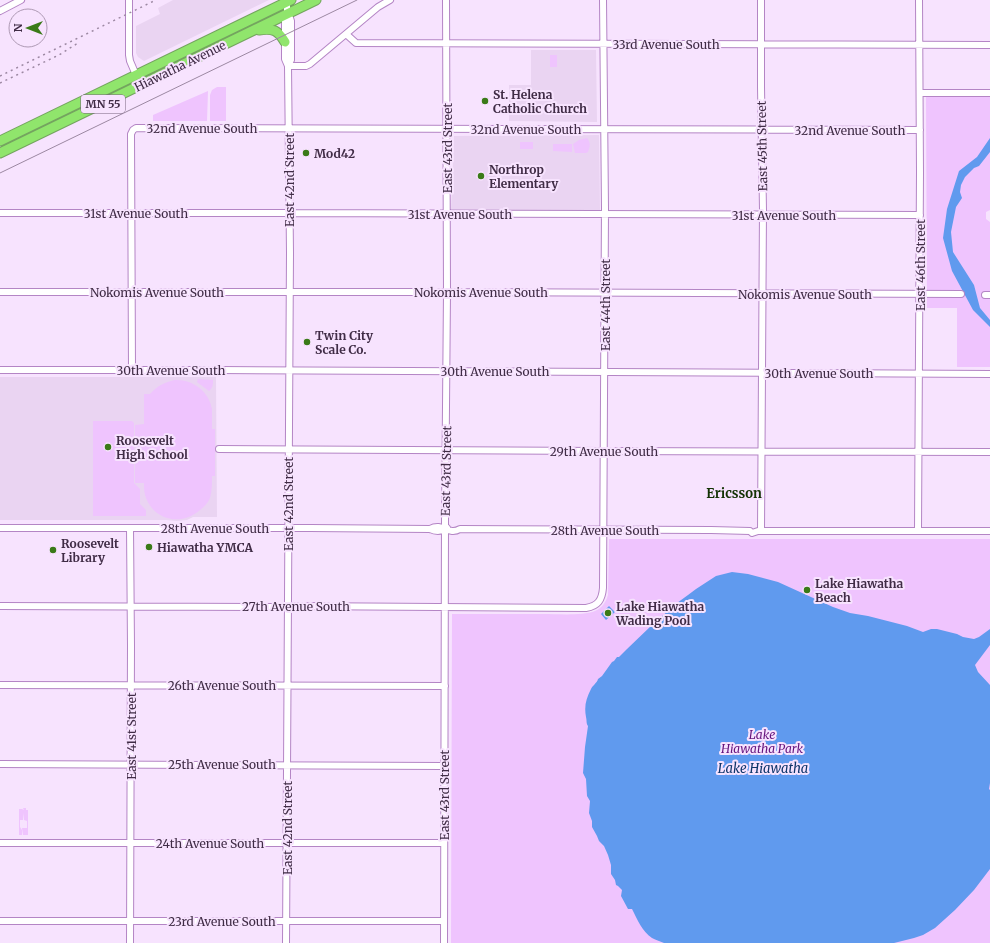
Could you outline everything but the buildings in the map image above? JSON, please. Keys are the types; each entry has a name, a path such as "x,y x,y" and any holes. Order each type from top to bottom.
{"highway":[{"name":"Hiawatha Avenue","path":"0,153 316,0"},
{"name":"Hiawatha Avenue","path":"0,141 289,1"},
{"path":"248,32 269,29 273,30 280,34 285,42"}],"street":[{"path":"0,11 21,0"},
{"path":"129,0 129,55 136,75"},
{"path":"288,66 306,66 310,64 378,7 390,0"},
{"name":"East 43rd Street","path":"444,943 447,371 446,0"},
{"name":"East 44th Street","path":"592,606 599,602 602,596 603,588 605,129 603,0"},
{"name":"East 45th Street","path":"760,531 763,294 761,0"},
{"name":"East 46th Street","path":"918,531 920,215 919,0"},
{"name":"East 42nd Street","path":"288,66 285,60 285,17 287,14 289,1"},
{"name":"East 42nd Street","path":"286,943 289,528 288,66 291,60 291,21 287,14"},
{"name":"33rd Avenue South","path":"346,34 356,43 990,45"},
{"path":"920,93 990,93"},
{"name":"32nd Avenue South","path":"132,213 131,134 136,128 920,130"},
{"name":"31st Avenue South","path":"0,213 920,215"},
{"path":"132,213 132,370"},
{"name":"Nokomis Avenue South","path":"0,292 961,294"},
{"name":"30th Avenue South","path":"0,370 990,374"},
{"name":"29th Avenue South","path":"219,449 990,452"},
{"name":"28th Avenue South","path":"0,528 430,529 434,527 442,527 448,531 456,531 460,529 990,531"},
{"name":"East 41st Street","path":"130,528 130,943"},
{"name":"27th Avenue South","path":"0,606 445,606 586,608 592,606"},
{"name":"26th Avenue South","path":"0,685 445,686"},
{"name":"25th Avenue South","path":"0,764 444,766"},
{"name":"24th Avenue South","path":"0,843 444,844"},
{"name":"23rd Avenue South","path":"0,921 444,921"}],"shaded area":[{"path":"173,0 269,0 144,61 138,57 136,53 136,26 160,14 158,8"},
{"path":"531,50 596,50 597,122 509,121 509,85 531,85"},
{"path":"599,135 600,210 451,210 454,136"},
{"name":"Roosevelt High School","path":"0,377 216,377 217,517 193,517 187,520 177,521 0,520"}],"green space":[{"path":"550,55 557,55 557,67 550,67"},
{"path":"217,87 226,87 226,121 210,121 210,95 212,90"},
{"path":"208,91 207,121 153,121 153,115"},
{"path":"926,96 990,97 990,210 986,212 986,219 990,222 990,367 957,367 957,308 927,308"},
{"path":"587,138 590,145 588,152 575,153 573,144 579,140"},
{"path":"520,142 533,142 533,149 520,149"},
{"path":"553,144 572,144 572,152 553,151"},
{"path":"198,379 213,380 209,391 197,382"},
{"path":"175,380 188,382 199,387 210,403 212,409 212,429 215,429 215,476 212,476 212,490 210,498 200,510 185,518 170,519 162,516 150,506 144,492 144,483 135,483 135,425 144,424 144,394 150,394 161,385"},
{"path":"93,421 132,421 134,423 134,483 140,489 140,504 146,510 146,516 93,516"},
{"name":"Lake Hiawatha","path":"609,539 990,539 990,943 451,943 452,614 584,614 595,611 600,608 608,595"},
{"path":"23,808 28,810 28,835 23,835 22,828 27,828 27,821 24,820 24,813 23,820 20,820 22,835 19,835 19,809 24,810"}],"water":[{"path":"990,138 990,152 979,166 974,168 965,177 961,185 960,192 962,198 956,207 951,232 953,252 974,285 980,308 990,320 990,327 973,310 952,271 943,238 947,209 959,171 977,157"},
{"name":"Lake Hiawatha","path":"732,572 748,574 778,582 833,607 850,613 907,626 923,632 931,629 937,629 974,639 990,629 990,645 975,665 978,672 990,685 990,869 974,890 955,910 935,928 923,935 894,943 664,943 652,938 645,932 632,909 628,909 621,896 622,890 616,885 611,874 611,865 608,855 592,827 592,821 589,813 590,801 587,796 586,779 583,773 588,726 585,706 589,693 612,662 677,603 716,576"},
{"name":"Lake Hiawatha Wading Pool","path":"609,606 615,612 606,620 601,614"}],"tram line":[{"path":"0,173 357,0"}],"railway":[{"path":"0,76 156,0"},
{"path":"0,83 59,55 78,43"}],"place":[{"name":"St. Helena Catholic Church","path":"485,101"},
{"name":"Mod42","path":"306,153"},
{"name":"Northrop Elementary","path":"481,176"},
{"name":"Twin City Scale Co.","path":"307,342"},
{"name":"Roosevelt High School","path":"108,447"},
{"name":"Hiawatha YMCA","path":"149,547"},
{"name":"Roosevelt Library","path":"53,550"},
{"name":"Lake Hiawatha Beach","path":"807,590"},
{"name":"Lake Hiawatha Wading Pool","path":"608,613"}],"district":[{"name":"Ericsson","path":"734,493"}],"park label":[{"name":"Lake Hiawatha Park","path":"762,741"}]}
